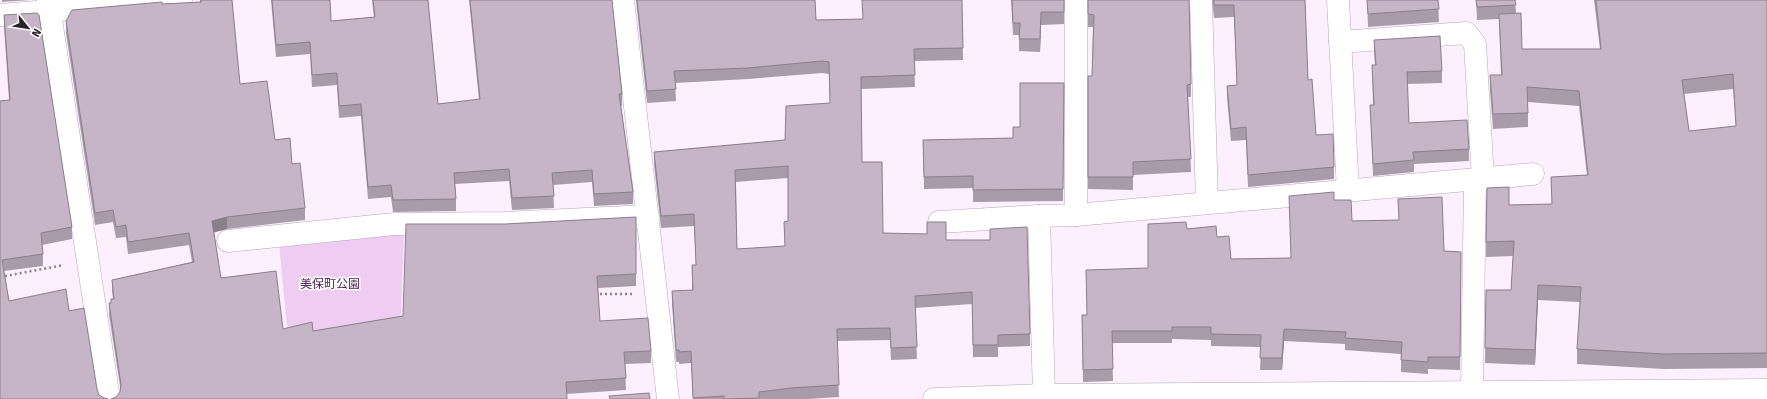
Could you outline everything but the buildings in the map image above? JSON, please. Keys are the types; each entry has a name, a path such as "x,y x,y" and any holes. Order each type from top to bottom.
{"street":[{"path":"0,15 49,6 181,0"},
{"path":"623,0 668,399"},
{"path":"1076,0 1076,215"},
{"path":"1201,0 1207,203"},
{"path":"1338,0 1348,191"},
{"path":"49,6 109,399"},
{"path":"1340,42 1466,33 1475,44 1479,180 1472,392"},
{"path":"939,222 1076,215 1533,174"},
{"path":"228,241 394,224 504,222 648,216"},
{"path":"1038,216 1044,395"},
{"path":"934,399 1044,395 1232,397 1472,392 1767,390"}],"path":[{"path":"0,277 88,261"},
{"path":"590,294 656,294"}],"green space":[{"name":"美保町公園","path":"404,233 401,318 288,337 279,243"}]}
